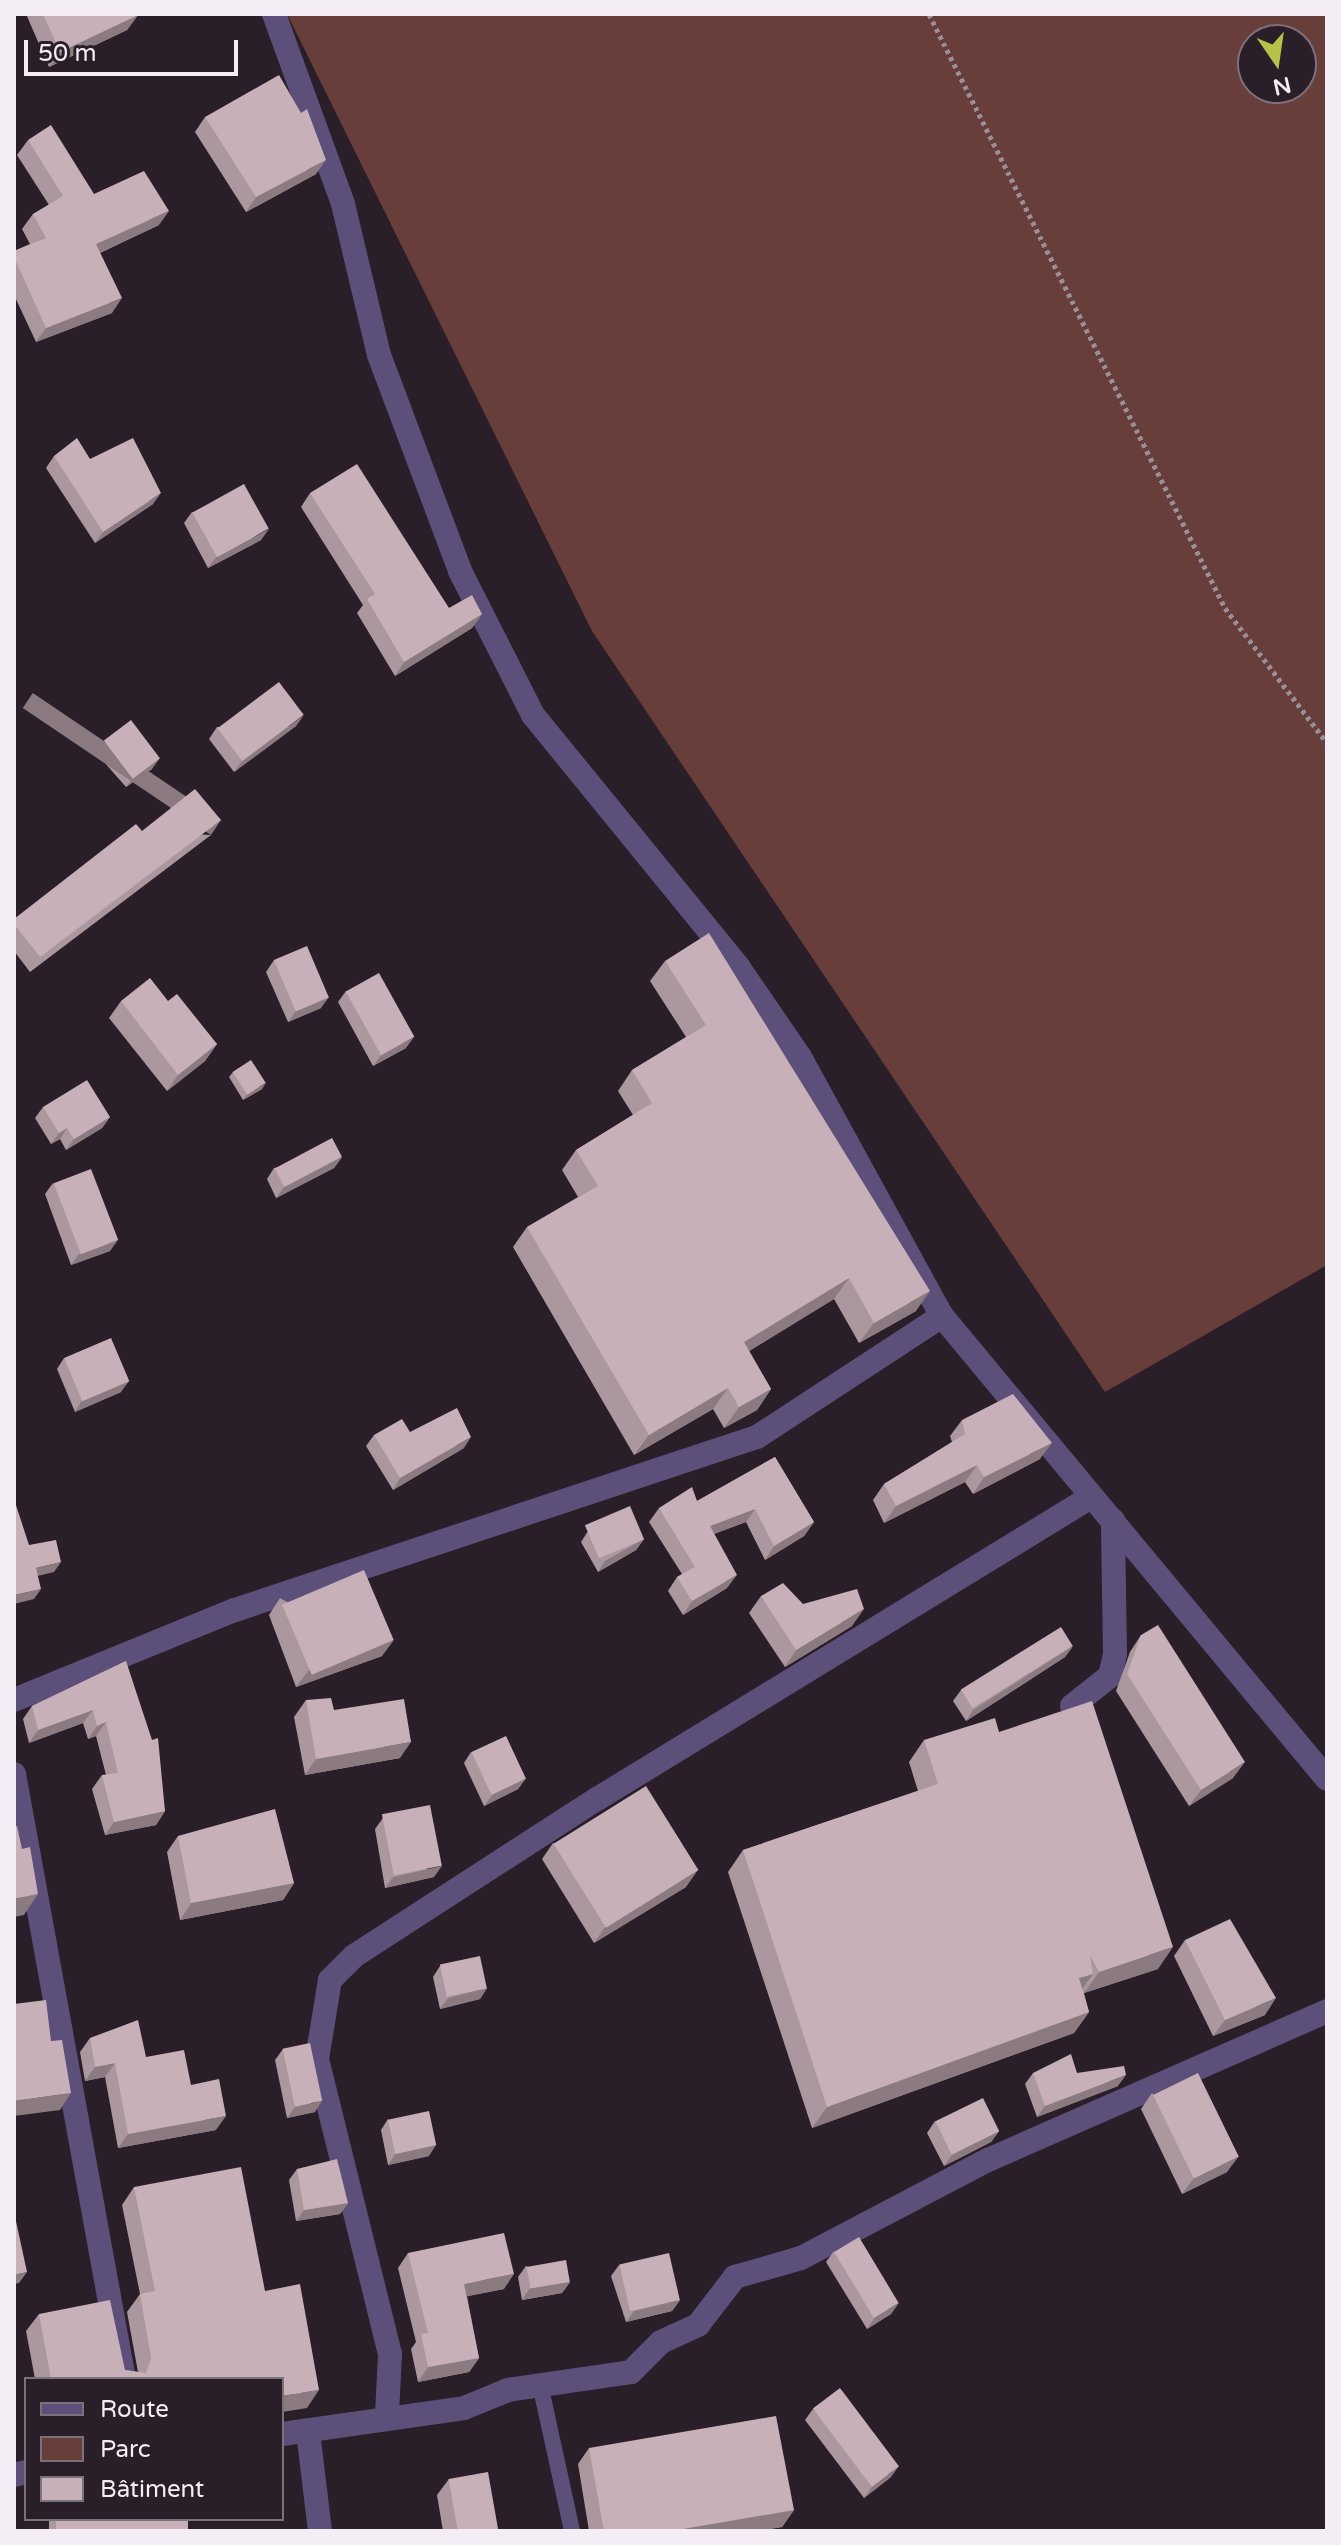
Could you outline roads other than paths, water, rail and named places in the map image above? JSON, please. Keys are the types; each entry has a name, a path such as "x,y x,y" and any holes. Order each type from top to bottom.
{"street":[{"path":"274,14 343,204 379,355 460,571 533,715 739,968 800,1057 942,1316 1327,1779"},
{"path":"14,1700 235,1610 757,1437 942,1316"},
{"path":"387,2414 390,2354 317,2059 330,1980 354,1956 597,1799 1091,1497"},
{"path":"1072,1706 1110,1676 1115,1654 1113,1520"},
{"path":"14,1774 124,2377"},
{"path":"284,2434 308,2432 387,2414 464,2408 540,2384 631,2372 661,2342 698,2325 735,2277 801,2258 988,2160 1327,2011"},
{"path":"308,2432 320,2531"}],"lane":[{"path":"540,2384 572,2531"}]}
